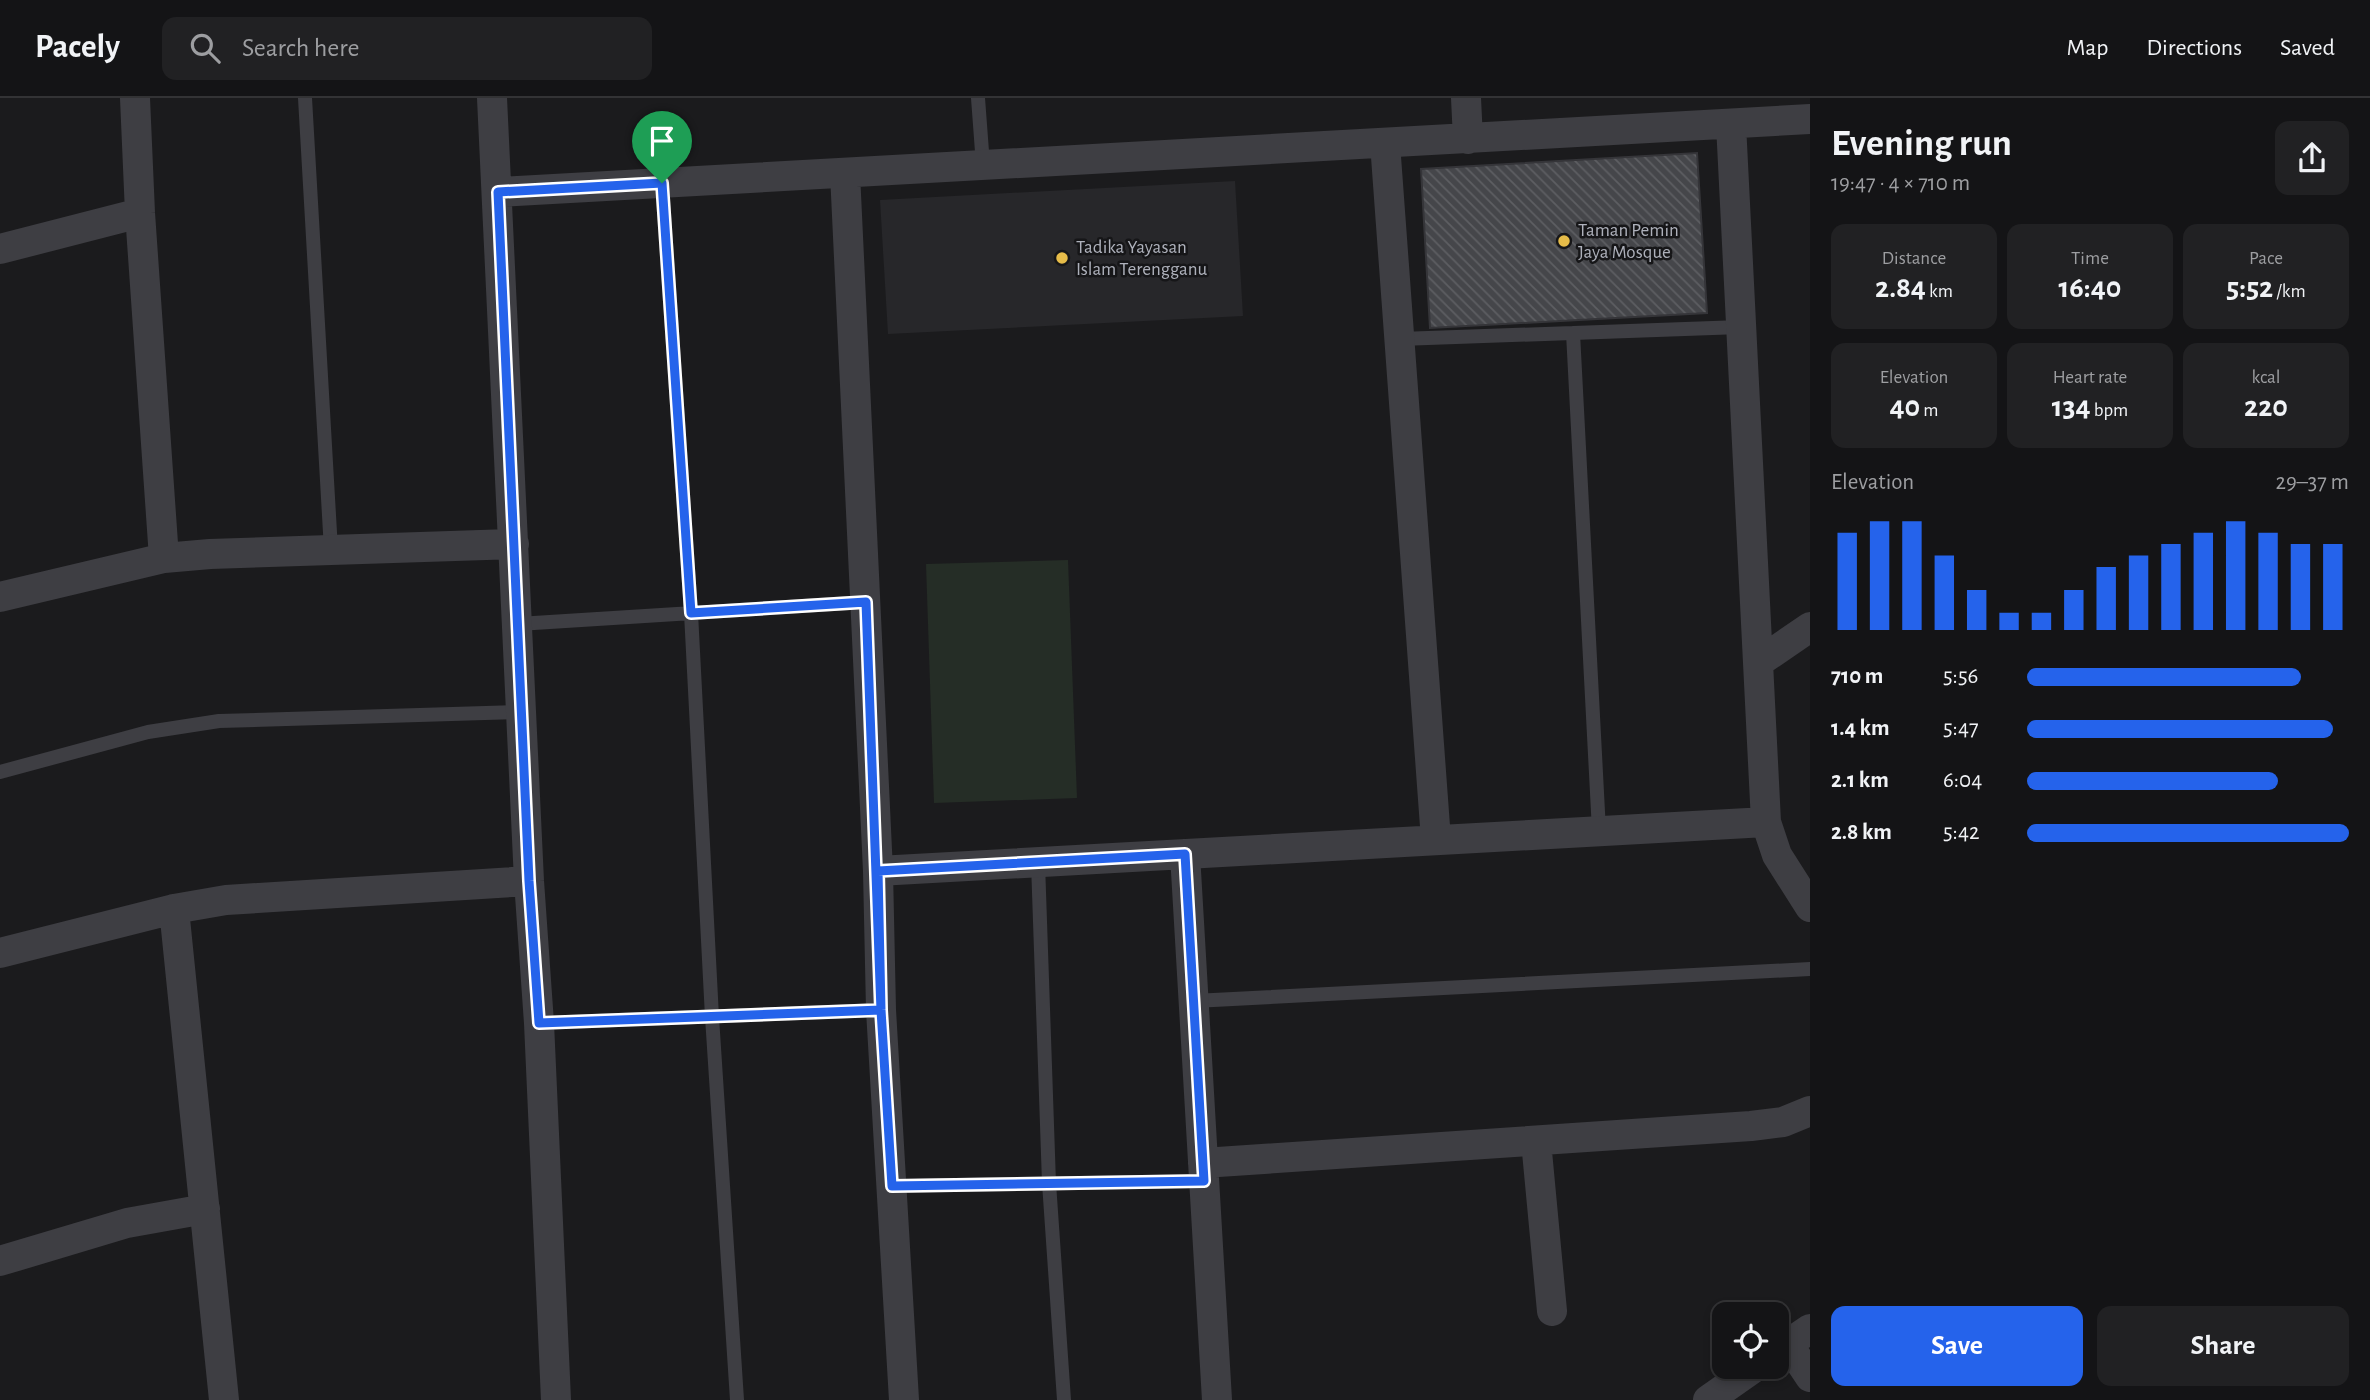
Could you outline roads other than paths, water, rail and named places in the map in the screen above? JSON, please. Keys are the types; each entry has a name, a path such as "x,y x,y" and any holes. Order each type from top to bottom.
{"street":[{"path":"135,98 140,213 164,558"},
{"path":"492,98 556,1400"},
{"path":"1466,98 1468,139"},
{"path":"498,192 1810,119"},
{"path":"1731,124 1766,822 1777,855 1810,907"},
{"path":"1385,143 1436,840"},
{"path":"845,173 878,871 881,1010 904,1400"},
{"path":"0,249 140,213"},
{"path":"0,597 164,558 210,554 514,544"},
{"path":"1759,662 1810,627"},
{"path":"878,871 1766,822"},
{"path":"1185,854 1217,1400"},
{"path":"0,953 174,909 226,900 529,881"},
{"path":"174,909 224,1400"},
{"path":"1204,1172 1536,1141 1751,1126 1783,1122 1810,1111"},
{"path":"1536,1141 1552,1311"},
{"path":"0,1261 127,1223 205,1209"},
{"path":"1791,1342 1810,1377"},
{"path":"1708,1400 1738,1379"}],"lane":[{"path":"305,98 331,550"},
{"path":"978,98 983,165"},
{"path":"662,183 691,613 712,1017 737,1400"},
{"path":"1400,339 1741,327"},
{"path":"1573,333 1600,831"},
{"path":"518,624 866,602"},
{"path":"0,772 148,732 219,721 522,712"},
{"path":"1038,863 1049,1183 1064,1400"},
{"path":"1194,1001 1810,970"},
{"path":"539,1023 881,1010"},
{"path":"892,1186 1049,1183 1204,1172"}],"place":[{"name":"Taman Pemin Jaya Mosque","path":"1564,241"},
{"name":"Tadika Yayasan Islam Terengganu","path":"1062,258"}]}
